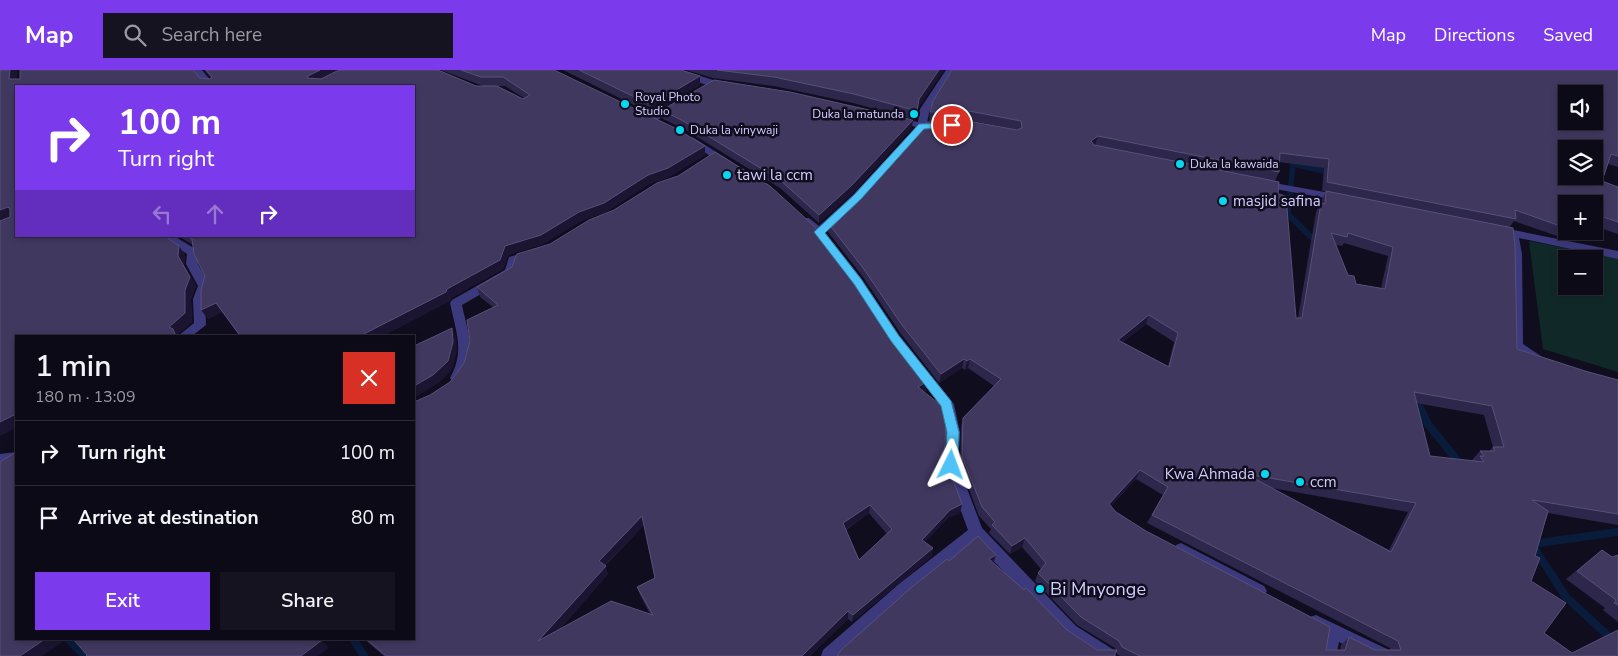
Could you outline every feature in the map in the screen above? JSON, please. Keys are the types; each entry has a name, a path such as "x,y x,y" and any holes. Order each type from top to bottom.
{"street":[{"path":"197,70 210,85"},
{"path":"819,232 857,197 922,126 925,108 950,70"},
{"path":"677,72 708,85 736,85"},
{"path":"668,127 648,117 687,98"},
{"path":"887,117 922,126 949,125"},
{"path":"682,134 733,166"},
{"path":"703,164 716,155"},
{"path":"1248,181 1348,199"},
{"path":"795,210 819,232 858,281 895,338 947,404 953,432 951,465 976,532 1070,631 1108,656"},
{"path":"1484,227 1618,255"},
{"path":"1513,232 1516,254 1517,346 1526,354 1551,364"},
{"path":"168,237 193,253 192,264 204,286 199,298 200,325 185,335"},
{"path":"445,388 462,371 466,350 456,303 510,272 513,260 540,252"},
{"path":"0,460 15,457"},
{"path":"829,656 904,589 976,532"},
{"path":"1172,545 1269,596"},
{"path":"1302,614 1383,656"},
{"path":"1328,656 1334,632"}],"green space":[{"path":"1529,241 1576,250 1558,250 1558,295 1603,295 1603,255 1618,258 1618,372 1543,349"}],"building":[{"path":"0,70 10,70 9,79 20,79 20,70 193,70 200,78 210,79 212,77 206,70 320,70 307,78 321,79 339,70 438,70 476,86 497,86 523,99 530,95 503,77 481,77 461,70 554,70 677,129 705,146 668,168 648,175 604,203 579,212 541,235 505,246 500,260 447,289 446,292 362,335 236,335 239,334 216,303 201,310 201,290 205,276 194,254 192,239 189,237 415,237 415,85 15,85 15,237 166,237 179,246 178,256 190,277 185,290 185,313 169,327 173,329 176,335 15,335 15,414 0,422 0,221 10,217 10,209 8,207 0,210"},
{"path":"579,70 681,70 700,76 651,105"},
{"path":"717,70 939,70 919,99 917,111 854,94 774,77"},
{"path":"952,70 1618,70 1618,156 1611,154 1603,178 1603,140 1558,140 1558,185 1603,185 1603,181 1618,187 1618,222 1603,217 1603,195 1558,195 1558,225 1515,210 1516,219 1327,182 1329,159 1280,153 1279,172 1098,136 1091,141 1094,145 1279,182 1278,194 1286,196 1296,318 1302,318 1321,203 1325,204 1326,191 1513,228 1517,349 1618,380 1618,514 1532,500 1548,511 1535,556 1540,558 1531,581 1566,603 1544,633 1572,653 1618,630 1618,656 1140,656 1122,647 1119,641 1081,617 1038,573 1046,563 1025,538 1012,546 992,525 995,522 982,507 962,456 963,418 1001,379 970,359 967,361 964,359 941,374 902,325 863,268 828,223 863,191 927,122 968,121 1017,130 1022,128 1021,121 969,111 930,112 933,101","holes":["1331,233 1347,237 1348,233 1393,247 1385,289 1356,284 1354,276 1348,275","1149,315 1178,333 1169,367 1118,340","1414,392 1492,406 1504,447 1493,447 1495,451 1480,451 1484,456 1480,456 1484,462 1430,456","1140,470 1168,487 1152,515 1398,641 1401,650 1375,650 1349,637 1345,650 1326,650 1330,627 1146,531 1116,512 1109,504","1246,474 1416,503 1391,552"]},
{"path":"714,80 790,92 913,120 852,185 819,215 780,180 662,110"},
{"path":"715,152 770,186 814,226 852,276 890,333 928,381 918,387 943,407 946,423 944,457 962,504 950,510 922,540 933,548 853,615 848,611 802,656 386,656 367,640 415,640 415,402 430,395 450,382 464,363 470,341 467,320 498,305 477,287 512,267 517,254 550,244 589,220 614,210 657,183 678,176","holes":["870,505 892,529 859,560 843,523","642,516 655,578 637,587 653,615 611,601 538,641 606,566 599,561"]},
{"path":"452,328 453,342 448,361 433,375 415,385 415,346"},
{"path":"15,453 15,640 44,640 20,656 0,656 0,462"},
{"path":"978,536 996,555 989,559 1024,590 1026,588 1067,630 1097,650 1117,650 1114,656 837,656 841,650 912,587 947,559 949,561"},
{"path":"1602,550 1612,557 1618,555 1618,605 1614,603 1616,600 1577,571"},
{"path":"74,640 322,640 301,656 87,655"}],"waterway":[{"path":"1291,155 1293,164"},
{"path":"1293,164 1332,173"},
{"path":"1293,164 1288,214 1318,244"},
{"path":"1414,396 1428,424 1461,465"},
{"path":"1532,544 1618,532"},
{"path":"1531,543 1566,597 1618,645"},
{"path":"69,640 85,656"},
{"path":"354,640 364,656"}],"place":[{"name":"Royal Photo Studio","path":"625,104"},
{"name":"Duka la matunda","path":"914,114"},
{"name":"Duka la vinywaji","path":"680,130"},
{"name":"Duka la kawaida","path":"1180,164"},
{"name":"tawi la ccm","path":"727,175"},
{"name":"masjid safina","path":"1223,201"},
{"name":"Kwa Ahmada","path":"1265,474"},
{"name":"ccm","path":"1300,482"},
{"name":"Bi Mnyonge","path":"1040,589"}],"route":[{"path":"951,465 953,432 947,404 895,338 858,281 819,232 857,197 922,126 952,125"}]}
